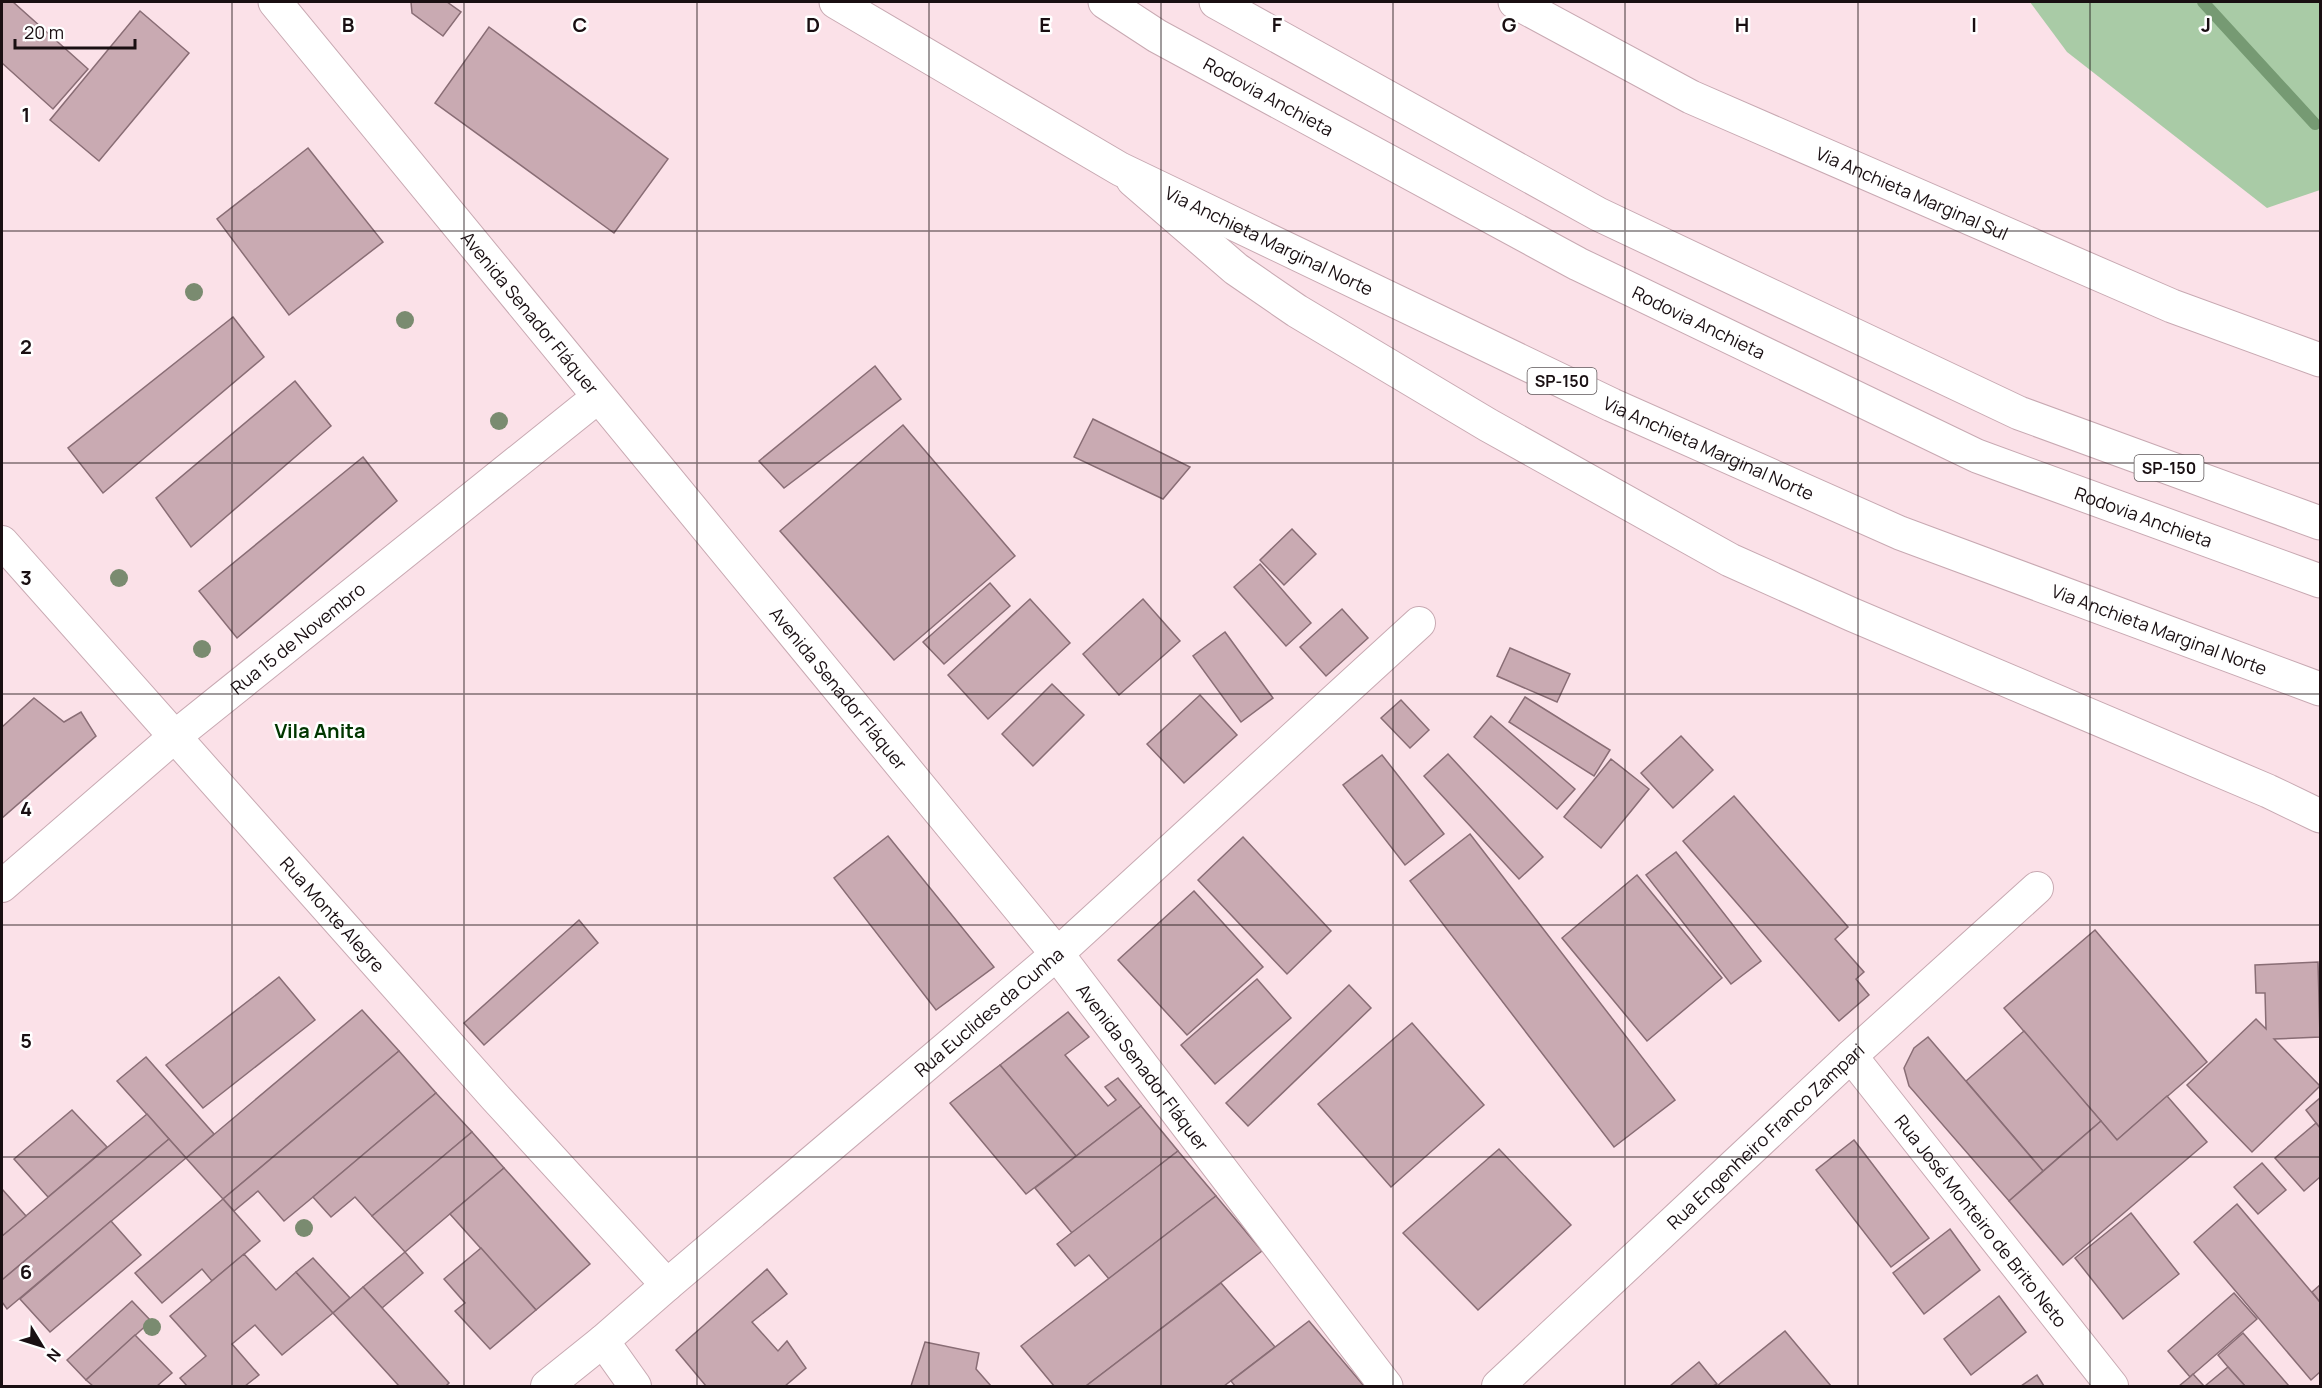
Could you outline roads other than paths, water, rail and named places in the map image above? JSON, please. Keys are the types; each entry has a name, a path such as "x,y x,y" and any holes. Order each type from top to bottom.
{"main road":[{"name":"Avenida Senador Fláquer","path":"275,2 1057,954 1386,1386"},
{"name":"Via Anchieta Marginal Norte","path":"836,2 1120,169 1612,405 1900,533 2320,689"},
{"name":"Rodovia Anchieta","path":"1106,2 1157,36 1578,264 1977,456 2320,581"},
{"name":"SP-150","path":"1216,2 1598,214 1997,403 2320,523"},
{"name":"Via Anchieta Marginal Sul","path":"1515,2 1691,96 2172,306 2320,360"},
{"path":"1120,169 1236,269 1297,311 1488,426 1730,560 1853,615 2268,790 2320,816"}],"street":[{"name":"Rua 15 de Novembro","path":"2,886 173,738 598,397"},
{"name":"Rua Monte Alegre","path":"2,542 173,738 495,1097 667,1284"},
{"name":"Rua Euclides da Cunha","path":"547,1386 603,1341 667,1284 1057,954 1419,623"},
{"name":"Rua Engenheiro Franco Zampari","path":"1498,1386 1851,1056 2037,888"},
{"name":"Rua José Monteiro de Brito Neto","path":"1851,1056 2112,1386"},
{"path":"603,1341 635,1386"}],"waterway":[{"path":"2203,2 2315,124"}],"district":[{"name":"Vila Anita","path":"320,730"}]}
